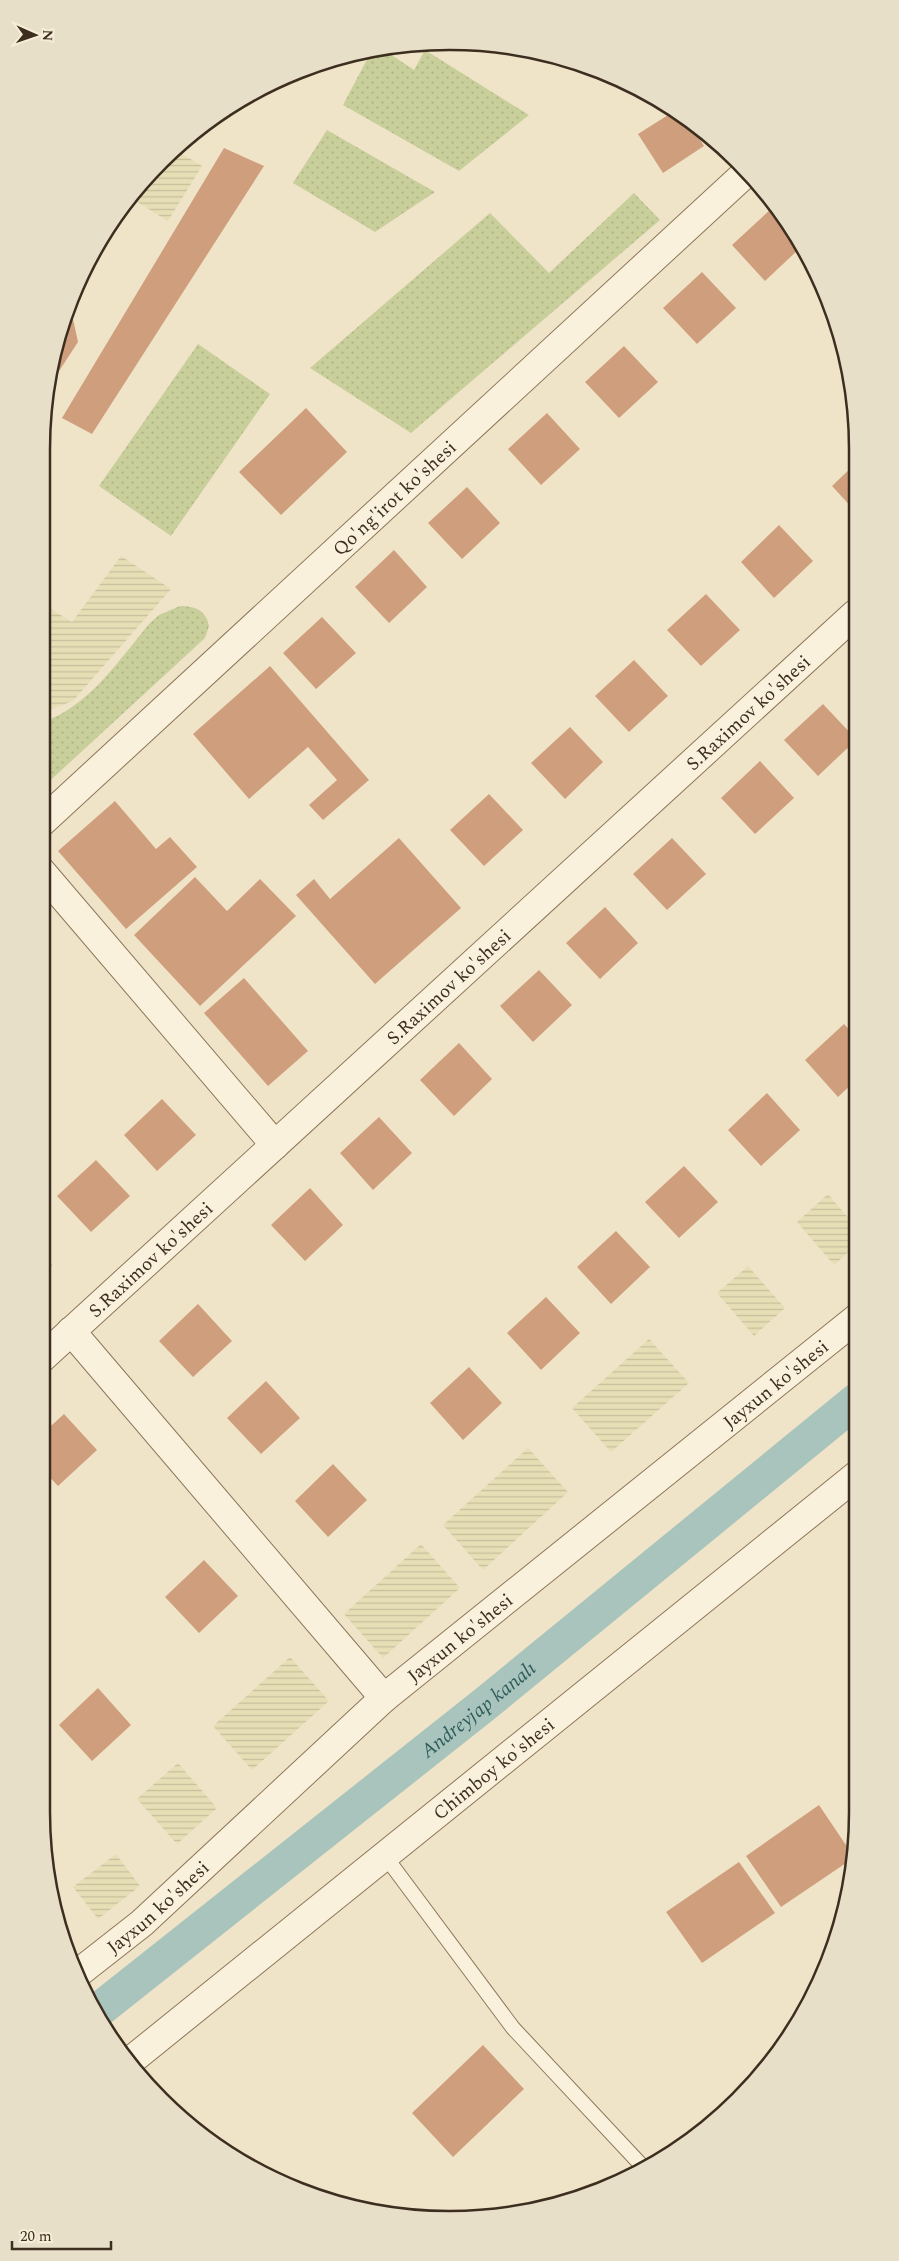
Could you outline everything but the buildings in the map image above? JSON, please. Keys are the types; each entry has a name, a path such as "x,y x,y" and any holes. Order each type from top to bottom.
{"street":[{"name":"Qo'ng'irot ko'shesi","path":"50,815 742,177"},
{"name":"S.Raximov ko'shesi","path":"50,1350 849,619"},
{"path":"50,882 275,1145"},
{"name":"Jayxun ko'shesi","path":"83,1970 142,1923 384,1698 849,1324"},
{"path":"71,1331 384,1698"},
{"name":"Chimboy ko'shesi","path":"135,2057 849,1481"}],"lane":[{"path":"385,1856 513,2028 639,2163"}],"shaded area":[{"path":"181,153 202,166 168,221 137,202"},
{"path":"121,556 171,589 73,701 50,710 50,609 72,622"},
{"path":"828,1194 849,1219 849,1251 834,1265 797,1222"},
{"path":"748,1266 785,1308 754,1336 717,1293"},
{"path":"649,1339 689,1383 611,1452 572,1408"},
{"path":"528,1448 568,1492 483,1570 443,1525"},
{"path":"421,1544 460,1588 383,1658 344,1614"},
{"path":"290,1657 329,1701 252,1770 213,1726"},
{"path":"178,1763 217,1808 177,1844 137,1799"},
{"path":"116,1854 140,1886 98,1919 73,1887"}],"green space":[{"path":"424,51 426,51 529,115 459,171 343,105 367,59 390,54 414,70"},
{"path":"327,130 435,192 375,232 293,183"},
{"path":"634,193 660,220 411,433 310,368 490,213 549,273"},
{"path":"198,344 270,394 171,536 99,486"},
{"path":"180,606 199,610 208,621 209,626 205,638 50,781 50,719 89,694 159,615"}],"waterway":[{"name":"Andreyjap kanalı","path":"102,2007 485,1704 849,1407"}]}
